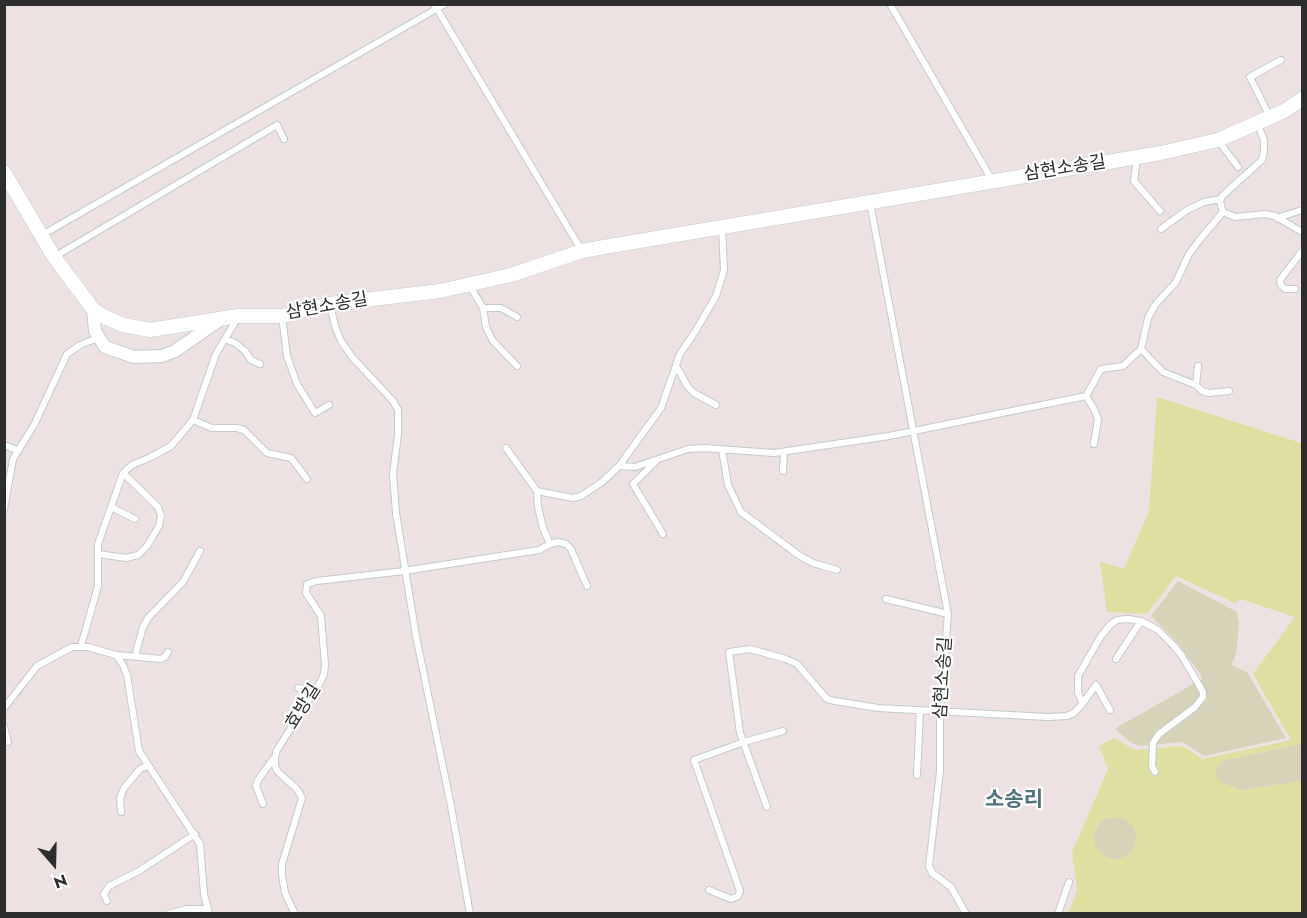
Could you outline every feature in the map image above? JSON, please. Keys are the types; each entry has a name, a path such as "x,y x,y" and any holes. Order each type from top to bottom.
{"street":[{"name":"삼현소송길","path":"4,172 54,257 93,309 123,325 150,330 238,316 282,316 330,304 470,286 582,251 1138,157 1218,140 1284,111 1302,99"},
{"path":"93,309 93,323 98,338 105,347 134,357 162,356 194,339 221,319"}],"lane":[{"path":"42,236 435,7 445,4"},
{"path":"890,4 992,181"},
{"path":"435,7 582,251"},
{"path":"619,466 635,467 688,449 704,447 756,453 784,452 913,431 1086,396 1101,369 1123,366 1141,349 1148,318 1155,305 1176,282 1189,254 1223,212 1222,195 1262,160 1263,120 1250,77 1281,60"},
{"path":"54,257 277,125 284,139"},
{"path":"1218,140 1238,167"},
{"path":"1138,157 1134,181 1161,211"},
{"path":"1161,229 1204,201 1221,199"},
{"name":"삼현소송길","path":"870,202 948,614 940,711 939,771 929,866 932,873 951,887 966,914"},
{"path":"1277,218 1302,210"},
{"path":"1223,212 1235,217 1265,214 1302,232"},
{"path":"537,491 573,498 581,496 602,482 619,466 661,408 680,354 696,332 721,283 725,260 722,227"},
{"path":"1295,289 1284,289 1280,280 1302,251"},
{"path":"470,286 483,308 486,327 493,341 517,366"},
{"path":"330,304 341,341 352,357 393,401 398,410 400,420 393,474 404,571 452,806 470,914"},
{"path":"483,308 501,308 517,317"},
{"path":"81,646 98,586 98,544 123,473 132,465 171,446 193,420 216,354 238,316"},
{"path":"282,316 287,356 297,384 315,413 329,405"},
{"path":"4,509 13,459 34,425 67,354 80,345 98,338"},
{"path":"225,339 235,343 251,360 260,364"},
{"path":"1141,349 1163,372 1196,385 1202,392 1229,391"},
{"path":"676,366 694,393 716,405"},
{"path":"1196,385 1198,366"},
{"path":"1086,396 1095,409 1098,419 1094,444"},
{"path":"193,420 212,428 244,430 267,453 291,458 307,479"},
{"path":"4,445 17,450"},
{"path":"506,448 537,491 543,528 550,544"},
{"path":"722,450 728,485 741,512 800,556 813,563 837,570"},
{"path":"783,471 784,452"},
{"path":"658,460 633,484 663,534"},
{"path":"98,554 126,558 138,555 147,546 159,526 158,507 123,473"},
{"path":"111,507 135,519"},
{"path":"404,571 526,553 563,542 571,549 587,586"},
{"path":"135,656 143,627 148,618 183,582 200,551"},
{"name":"효방길","path":"263,804 256,786 258,780 275,758 277,750 321,681 326,665 321,616 306,593 307,584 404,571"},
{"path":"886,599 948,614"},
{"path":"1083,703 1078,693 1078,676 1110,625 1117,620 1128,619 1141,621 1158,630 1182,656 1203,692 1203,697 1160,734 1153,743 1151,757 1155,772"},
{"path":"1116,659 1125,642 1141,621"},
{"path":"4,708 37,666 72,647 81,646 116,654 161,659 168,652"},
{"path":"767,807 740,733 729,652 750,649 786,658 797,664 827,699 878,708 1048,717 1067,716 1074,713 1096,686 1110,710"},
{"path":"116,654 127,675 137,743 147,766 195,834 202,855 208,911 187,909 168,914"},
{"path":"298,688 315,691"},
{"path":"917,775 920,710"},
{"path":"4,727 8,742"},
{"path":"709,890 731,899 738,896 740,891 694,760 783,731"},
{"path":"275,758 278,772 297,789 302,798 282,864 282,884 295,914"},
{"path":"121,812 120,798 124,788 140,770 147,766"},
{"path":"107,901 104,894 109,886 139,871 195,834"},
{"path":"1058,914 1069,882"}],"green space":[{"path":"1157,397 1302,442 1302,744 1222,761 1240,790 1302,781 1302,913 1068,914 1077,890 1072,852 1108,769 1099,746 1114,738 1135,750 1183,746 1203,759 1291,740 1253,674 1295,617 1241,599 1235,603 1176,576 1147,614 1107,612 1100,561 1124,569 1149,511","holes":["1110,817 1134,828 1136,835 1133,849 1116,859 1103,855 1095,844 1095,831 1098,825"]}],"shaded area":[{"path":"1178,581 1237,612 1239,623 1236,654 1231,665 1247,672 1286,738 1204,756 1182,742 1140,746 1118,732 1116,728 1202,679 1175,640 1151,616"},
{"path":"1302,744 1302,781 1240,790 1219,781 1215,772 1222,761"},
{"path":"1115,817 1130,823 1136,838 1130,853 1115,859 1100,853 1094,838 1100,823"}],"district":[{"name":"소송리","path":"1014,801"}]}
